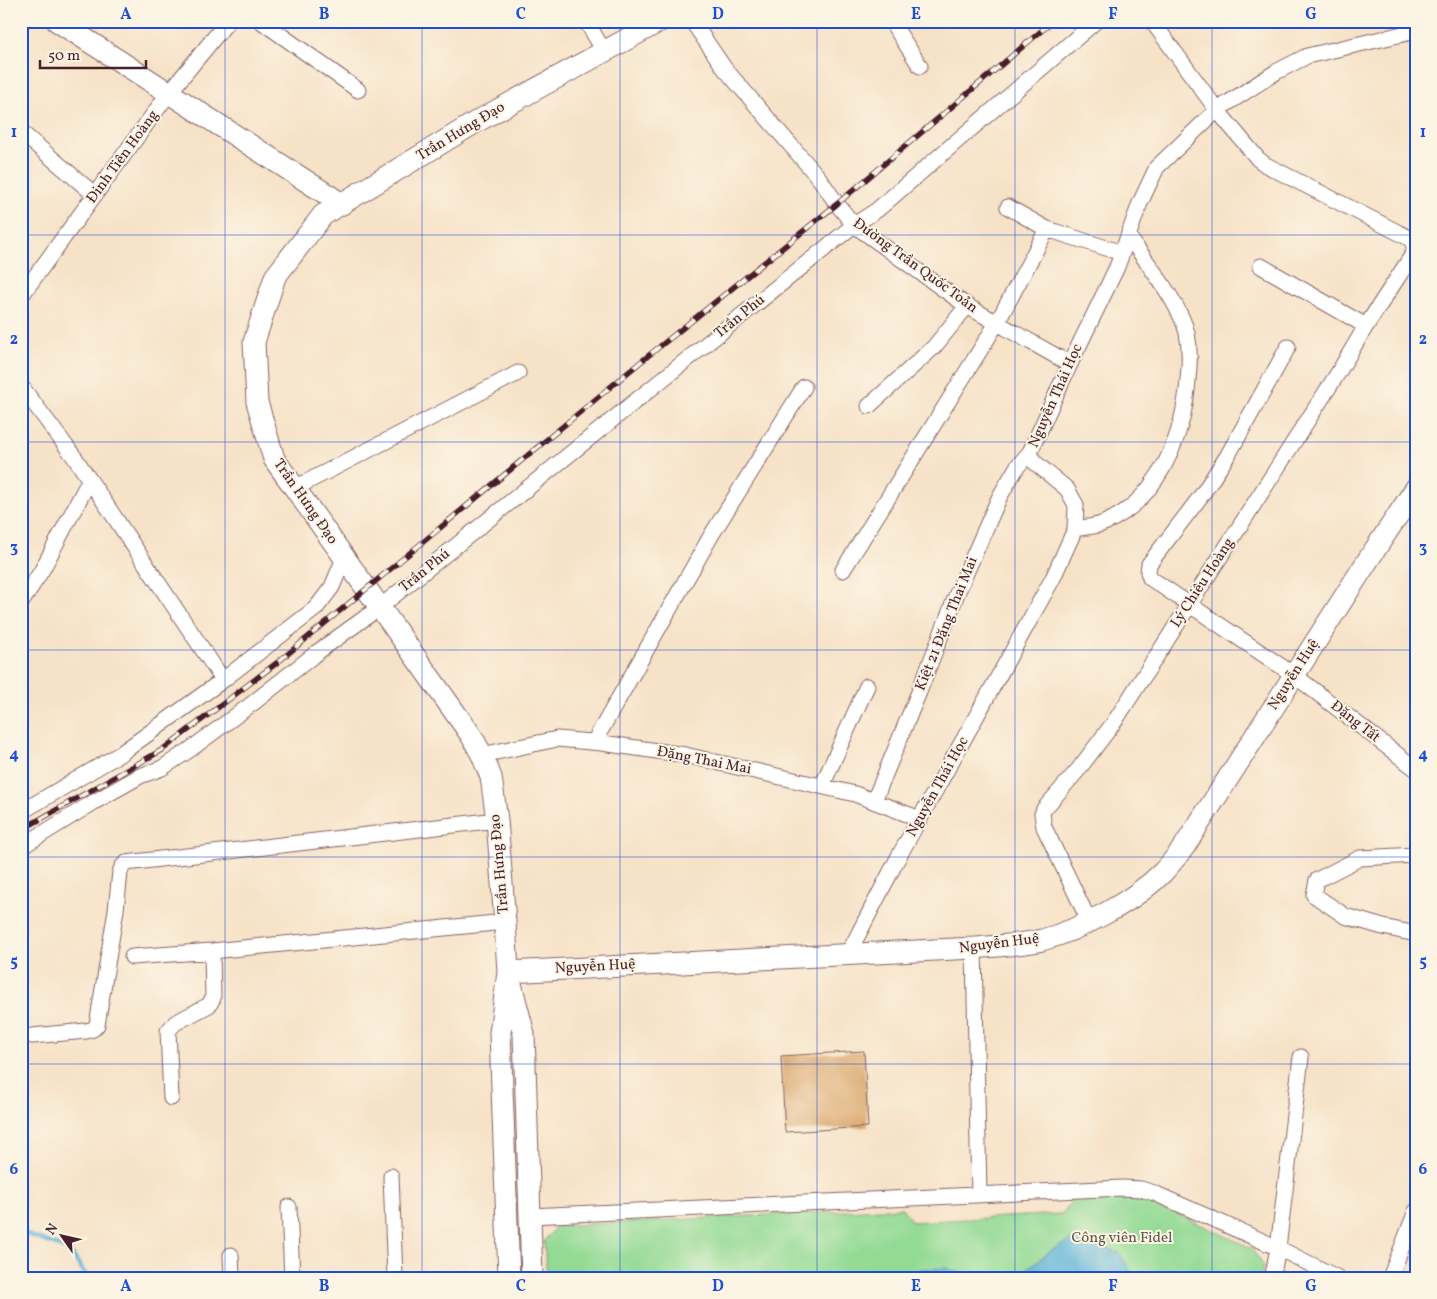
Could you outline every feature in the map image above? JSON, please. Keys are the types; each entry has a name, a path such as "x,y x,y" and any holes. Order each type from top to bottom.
{"street":[{"path":"57,21 342,204"},
{"name":"Đinh Tiên Hoàng","path":"21,296 169,93 228,21"},
{"path":"261,21 358,90"},
{"path":"586,21 604,51"},
{"name":"Trần Hưng Đạo","path":"508,1278 500,1033 508,972 497,820 491,777 471,735 274,460 258,402 254,342 275,278 323,215 476,122 660,21"},
{"name":"Đường Trần Quốc Toản","path":"692,21 724,69 819,178 854,225 967,306 1070,364"},
{"path":"891,21 920,66"},
{"name":"Trần Phú","path":"21,847 94,802 140,776 162,768 188,751 380,607 854,225 877,210 1096,21"},
{"path":"1152,21 1217,110"},
{"name":"Nguyễn Thái Học","path":"848,954 1053,578 1075,529 1076,505 1067,489 1032,461 1030,452 1117,267 1140,203 1157,167 1217,110 1276,72 1307,56 1416,31"},
{"name":"Lý Chiêu Hoàng","path":"1089,921 1044,827 1042,814 1044,809 1099,744 1413,254 1414,245 1409,238 1266,166 1248,149 1217,110"},
{"path":"21,132 95,195"},
{"path":"1008,207 1047,229 1122,253"},
{"path":"843,570 997,323 1047,229"},
{"path":"1075,529 1103,523 1130,508 1140,498 1166,461 1175,444 1183,418 1190,356 1185,327 1165,289 1128,236"},
{"path":"1261,266 1366,326"},
{"path":"869,406 934,347 967,306"},
{"name":"Đặng Tất","path":"1288,347 1228,455 1201,496 1149,564 1148,572 1150,578 1294,675 1416,769"},
{"path":"295,488 518,373"},
{"path":"21,386 75,458 223,680"},
{"path":"594,742 712,534 804,388"},
{"name":"Kiệt 21 Đặng Thai Mai","path":"874,801 958,592 996,505 1018,466 1030,452"},
{"path":"21,604 42,570 89,481"},
{"name":"Nguyễn Huệ","path":"508,972 1013,945 1043,939 1078,928 1133,897 1162,874 1178,854 1416,488"},
{"path":"21,812 120,754 223,680 316,608 332,587 344,558"},
{"path":"822,786 867,686"},
{"name":"Đặng Thai Mai","path":"482,755 557,739 594,742 685,755 855,794 920,819"},
{"path":"32,1036 86,1031 98,1025 120,872 122,866 126,863 497,820"},
{"path":"1416,855 1360,858 1318,880 1314,895 1345,916 1416,934"},
{"path":"132,957 212,951 505,922"},
{"path":"974,948 979,1195"},
{"path":"171,1098 168,1031 175,1023 201,1011 209,1005 213,998 212,951"},
{"name":"Trần Hưng Đạo","path":"508,972 524,1034 532,1278"},
{"path":"1272,1278 1278,1248 1301,1056"},
{"path":"391,1176 395,1278"},
{"path":"530,1216 1123,1188 1141,1189 1278,1248 1338,1278"},
{"path":"289,1207 292,1278"},
{"path":"1390,1278 1416,1211"},
{"path":"231,1255 232,1278"}],"green space":[{"name":"Công viên Fidel","path":"1125,1197 1156,1204 1251,1248 1263,1265 1260,1278 547,1278 544,1241 557,1226 902,1208 912,1222 1062,1214 1074,1198"}],"water":[{"path":"1071,1240 1097,1242 1120,1254 1135,1278 1012,1278 1053,1249"},
{"path":"947,1268 972,1278 901,1278 922,1269"}],"building":[{"path":"864,1051 868,1127 785,1132 781,1056"}],"waterway":[{"path":"21,1235 26,1234 69,1250 88,1278"}],"railway":[{"path":"21,830 162,750 278,662 643,360 837,204 1053,21"}]}
